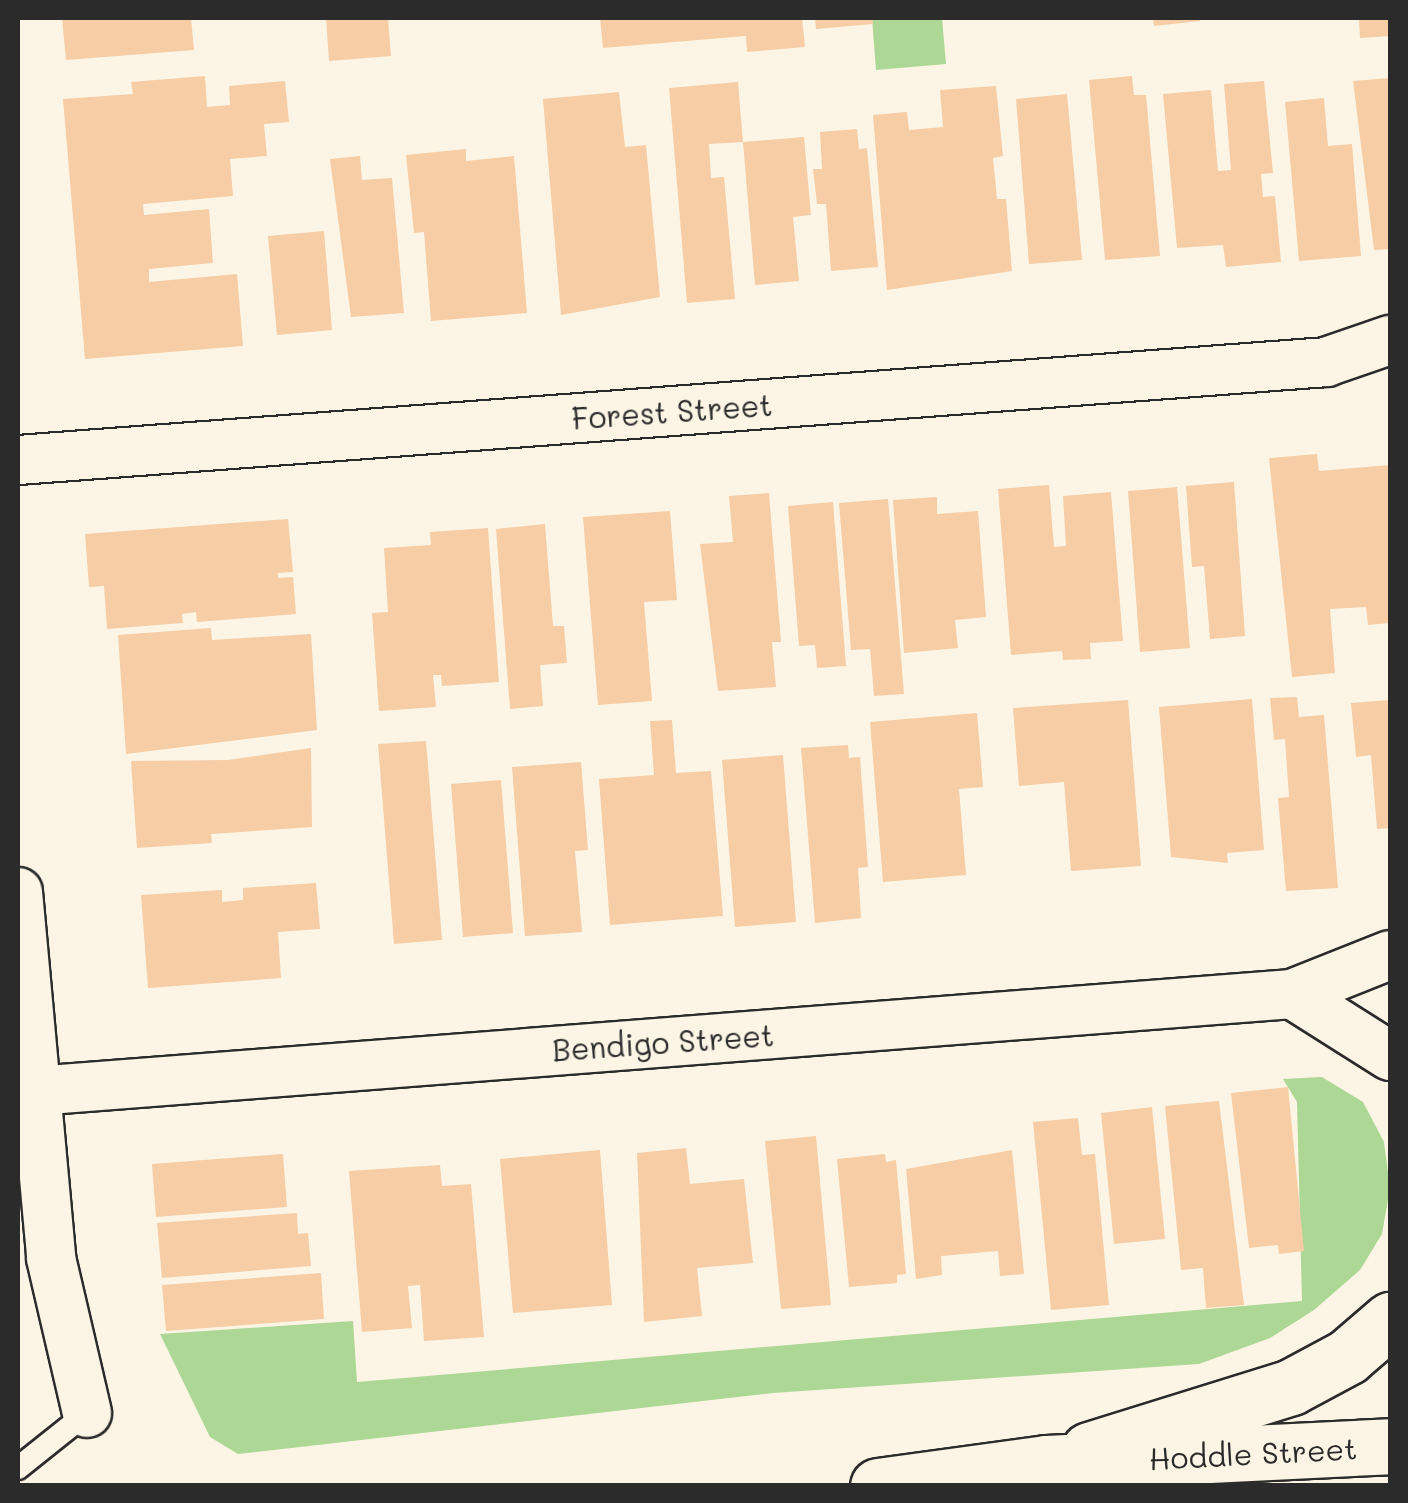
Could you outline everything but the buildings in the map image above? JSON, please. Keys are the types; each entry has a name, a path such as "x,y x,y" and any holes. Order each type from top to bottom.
{"main road":[{"path":"1046,1463 1290,1388 1347,1357 1390,1320"},
{"name":"Hoddle Street","path":"878,1486 1046,1463 1390,1446"}],"street":[{"name":"Forest Street","path":"18,460 1326,362 1390,340"},
{"name":"Forest Street","path":"1326,362 1390,376"},
{"path":"18,892 51,1258 87,1413"},
{"name":"Bendigo Street","path":"35,1090 1292,994 1390,955"},
{"path":"1292,994 1390,1056"}],"lane":[{"path":"18,1468 87,1413"}],"green space":[{"path":"872,18 942,18 946,64 876,70"},
{"path":"1322,1077 1363,1102 1384,1142 1390,1188 1382,1234 1360,1270 1314,1310 1270,1338 1199,1364 773,1393 238,1454 210,1437 160,1334 353,1321 357,1382 1302,1301 1297,1102 1283,1079"}]}
